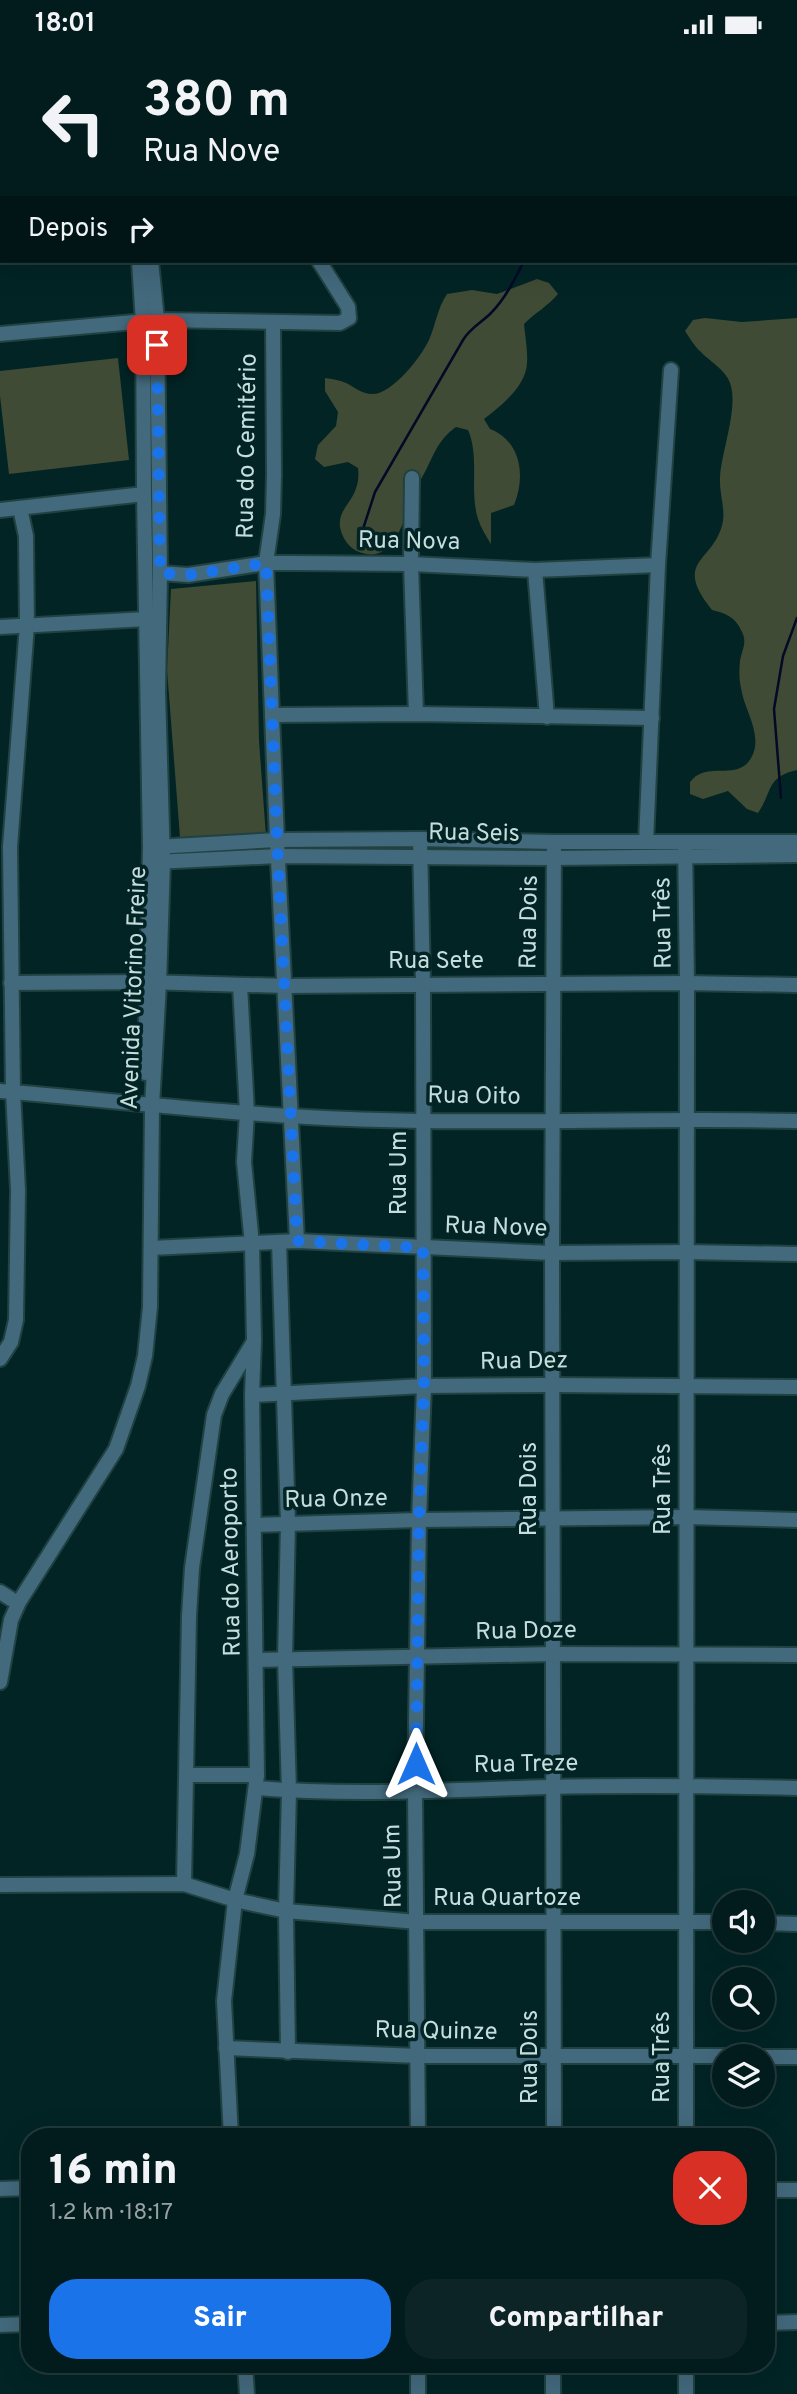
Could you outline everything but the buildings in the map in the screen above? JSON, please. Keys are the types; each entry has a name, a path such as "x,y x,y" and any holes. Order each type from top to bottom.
{"street":[{"name":"Avenida Vitorino Freire","path":"0,1640 6,1595 103,1461 126,1409 139,1348 142,1319 157,854 160,573 150,322 139,263"},
{"name":"Avenida Vitorino Freire","path":"151,263 144,494 157,854"},
{"path":"0,334 150,322 340,323 349,318 348,307 320,263"},
{"name":"Rua do Cemitério","path":"273,323 274,475 272,526 266,563 297,1241"},
{"path":"646,842 658,565 671,370"},
{"path":"412,478 411,564 416,714"},
{"path":"1,506 20,508 144,494"},
{"path":"0,1359 11,1342 16,1320 18,1190 7,1092 11,983 5,964 10,847 27,625 26,536 20,508"},
{"name":"Rua Nova","path":"160,573 188,575 266,563 411,564 535,570 658,565"},
{"path":"535,570 547,717"},
{"path":"0,627 147,619"},
{"path":"272,715 416,714 652,718"},
{"name":"Rua Um","path":"418,2128 416,1657 424,1386 424,984 420,839"},
{"path":"157,854 277,840 646,842 685,849 797,842"},
{"name":"Rua Dois","path":"554,842 554,2128"},
{"name":"Rua Seis","path":"157,854 554,858 685,849 797,855"},
{"name":"Rua Três","path":"685,849 686,2128"},
{"path":"11,983 153,983"},
{"name":"Rua Sete","path":"153,983 285,986 687,983 797,985"},
{"name":"Rua do Aeroporto","path":"230,2128 224,2001 235,1900 247,1854 256,1782 252,1395 254,1341 252,1244 243,1162 247,1112 240,985"},
{"path":"7,1092 148,1106"},
{"name":"Avenida Vitorino Freire","path":"0,1682 11,1620 19,1602 116,1448 129,1417 145,1356 150,1307 151,1248 148,1106"},
{"name":"Rua Oito","path":"148,1106 290,1116 554,1121 687,1118 797,1121"},
{"name":"Rua Nove","path":"151,1248 297,1241 552,1253 797,1254"},
{"path":"279,1242 288,1523 285,1658 289,1791 286,1911 288,2052"},
{"path":"184,1884 191,1568 214,1415 222,1394 254,1341"},
{"name":"Rua Dez","path":"252,1395 424,1386 797,1387"},
{"name":"Rua Onze","path":"254,1525 687,1517 797,1520"},
{"name":"Rua Doze","path":"256,1660 553,1654 797,1655"},
{"name":"Rua Treze","path":"188,1775 256,1782 289,1791 685,1786 797,1788"},
{"name":"Rua Quartoze","path":"0,1885 184,1884 235,1900 286,1911 418,1922 712,1922"},
{"path":"775,1923 797,1924"},
{"name":"Rua Quinze","path":"226,2048 418,2056 712,2056"},
{"path":"775,2057 797,2057"},
{"path":"0,2189 21,2188"},
{"path":"775,2190 797,2190"},
{"path":"775,2323 797,2322"},
{"path":"0,2325 21,2324"},
{"path":"246,2373 247,2394"},
{"path":"418,2373 418,2394"},
{"path":"553,2373 553,2394"},
{"path":"686,2373 686,2394"}],"green space":[{"path":"537,279 549,283 558,294 524,324 526,371 518,387 484,419 490,429 509,442 520,471 514,505 491,513 491,544 475,508 472,441 468,430 456,427 441,441 390,546 371,554 355,550 344,539 340,520 356,487 358,468 348,462 324,467 315,459 318,445 336,426 338,412 325,391 325,378 343,382 367,393 379,393 396,382 419,356 429,340 447,294 472,290 497,294"},
{"path":"705,318 742,322 797,318 797,770 775,781 758,813 747,809 728,791 703,799 690,794 690,782 697,775 744,766 754,752 755,743 755,734 740,681 743,634 733,619 712,610 695,580 699,562 719,535 723,521 720,478 732,404 728,378 699,350 685,331 693,320"},
{"path":"118,358 129,460 9,474 0,396 0,371"},
{"path":"256,581 259,741 266,836 180,837 167,670 171,589"}],"waterway":[{"path":"363,529 375,492 463,340 501,301 523,263"},
{"path":"781,798 774,709 783,656 797,618"}],"route":[{"path":"157,345 160,573 188,575 266,563 297,1241 423,1248 424,1386 419,1520 416,1764"}]}
